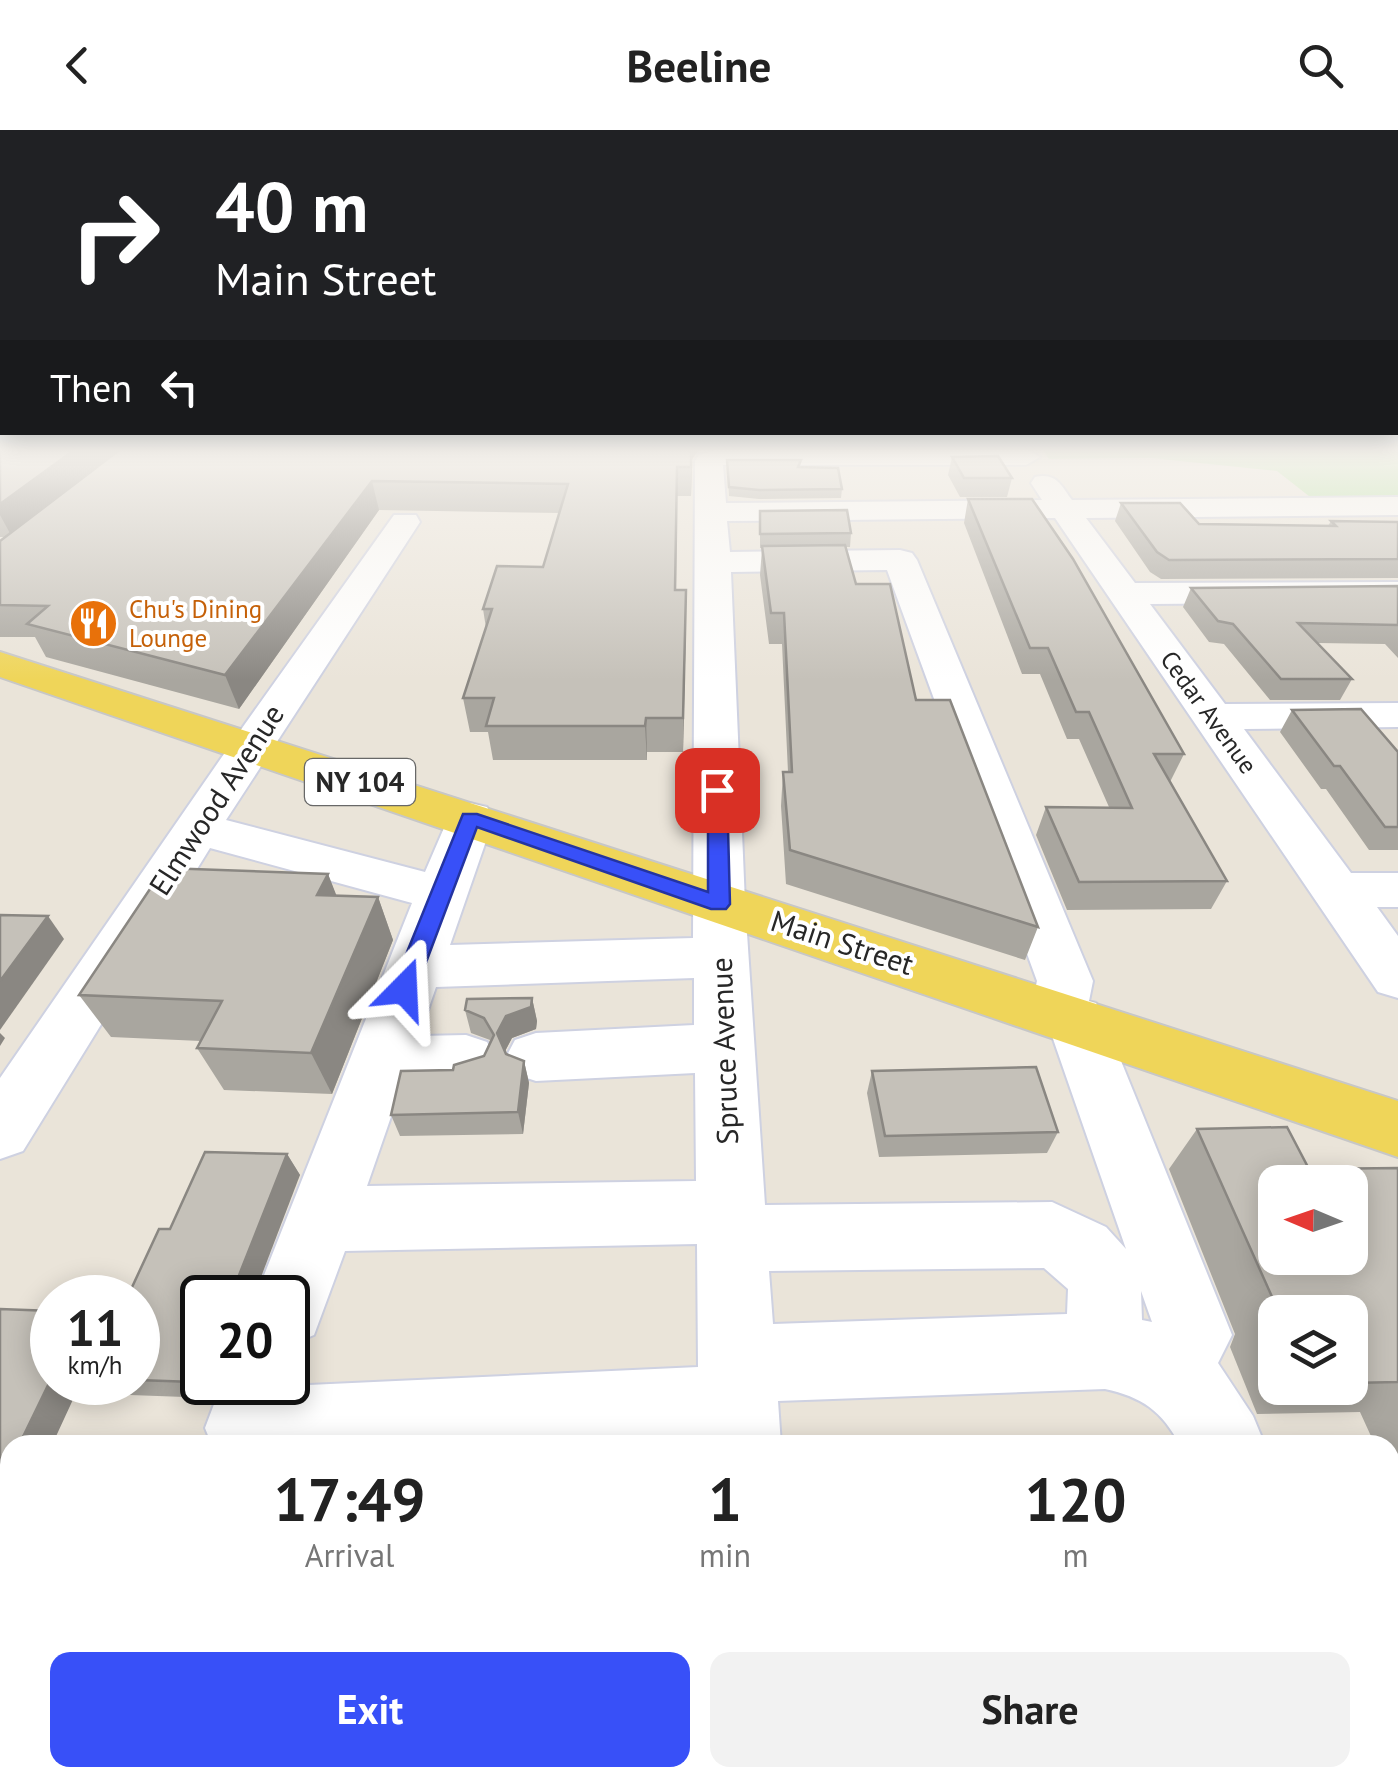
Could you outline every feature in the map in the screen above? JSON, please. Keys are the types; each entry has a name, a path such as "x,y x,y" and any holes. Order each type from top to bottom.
{"main road":[{"name":"Main Street","path":"0,664 470,818 720,930 1066,1016 1398,1129"}],"street":[{"name":"Elmwood Avenue","path":"0,1132 250,747 403,525"},
{"name":"Spruce Avenue","path":"712,525 720,930 739,1405"},
{"name":"Cedar Avenue","path":"1076,525 1398,976"},
{"path":"714,562 900,560 1065,981 1066,1016 1194,1335"},
{"path":"1124,594 1398,592"},
{"path":"1212,717 1398,715"},
{"path":"300,1275 470,818"},
{"path":"198,830 252,841 441,894"},
{"path":"1336,890 1398,890"},
{"path":"412,967 720,930"},
{"path":"536,1057 724,1047"},
{"path":"378,1060 466,1059"},
{"path":"320,1219 732,1225 1052,1235 1081,1252 1104,1278 1104,1352"},
{"path":"248,1418 739,1405 1104,1352 1154,1361 1197,1397 1218,1435"}],"building":[{"path":"21,525 338,525 225,675 27,624 48,606 0,605 0,541"},
{"path":"556,525 676,525 675,590 686,590 683,718 646,718 645,726 486,726 494,698 463,698 492,609 483,609 497,566 543,567"},
{"path":"760,525 850,525 851,533 760,534"},
{"path":"979,525 1050,525 1184,754 1154,754 1227,881 1079,882 1046,807 1132,808 1089,712 1076,712 1048,648 1030,648"},
{"path":"1137,525 1398,525 1398,559 1169,560 1157,552"},
{"path":"845,545 856,584 890,584 916,700 950,700 1038,927 790,850 783,772 792,772 784,613 771,613 762,546"},
{"path":"1398,586 1398,625 1298,623 1352,679 1281,679 1233,624 1218,621 1191,588"},
{"path":"1361,709 1398,752 1398,827 1385,827 1292,710"},
{"path":"164,868 328,874 317,895 378,897 311,1053 197,1048 222,1001 79,995"},
{"path":"0,915 48,916 0,981"},
{"path":"532,998 531,1007 506,1016 497,1033 506,1054 524,1061 518,1112 391,1115 401,1071 453,1070 454,1065 484,1056 494,1035 484,1018 465,1010 467,999"},
{"path":"1036,1067 1058,1132 885,1136 872,1071"},
{"path":"1287,1127 1307,1165 1258,1165 1258,1265 1197,1129"},
{"path":"205,1152 287,1154 239,1275 180,1275 180,1382 160,1381 160,1275 138,1275 159,1229 170,1229"},
{"path":"1368,1168 1398,1168 1398,1382 1368,1383 1368,1295 1271,1295 1262,1275 1368,1275"},
{"path":"0,1309 30,1310 30,1405 38,1405 24,1435 0,1435"}],"place":[{"name":"Chu's Dining Lounge","path":"94,623"}],"route":[{"path":"404,989 470,818 719,904 717,790"}]}
